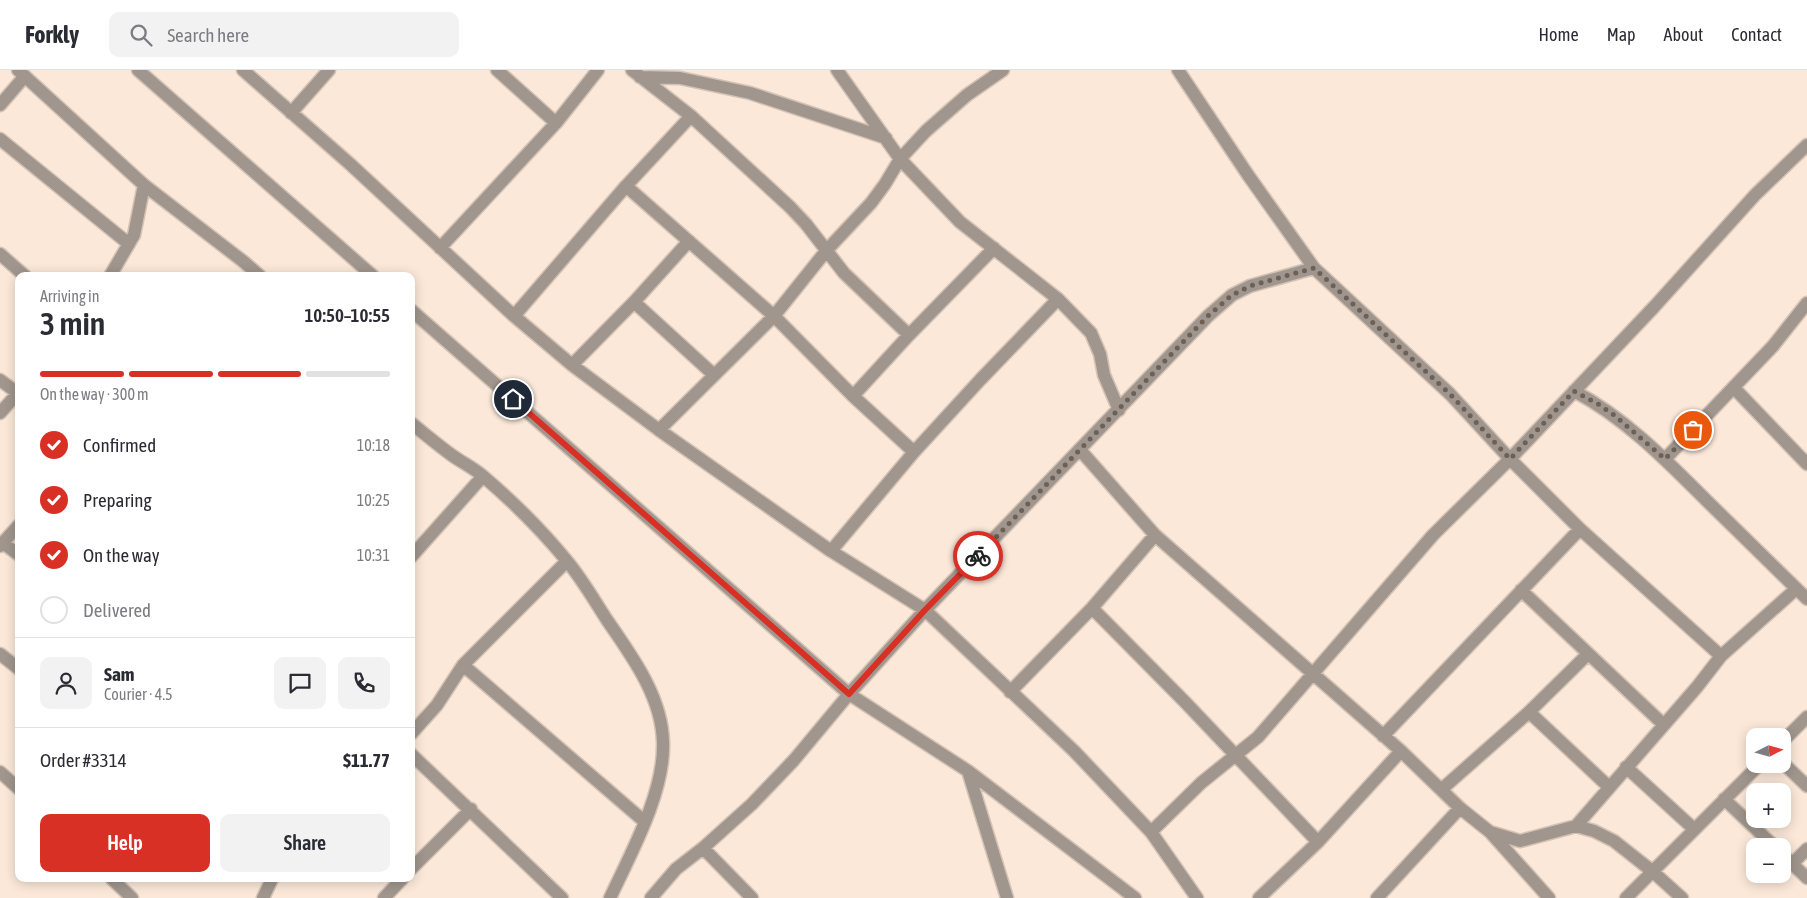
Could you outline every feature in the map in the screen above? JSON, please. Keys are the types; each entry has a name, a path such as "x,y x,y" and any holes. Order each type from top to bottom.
{"street":[{"path":"138,70 368,272"},
{"path":"243,70 350,164 514,316 572,365 659,430 832,551 925,610 1074,751 1151,832 1196,898"},
{"path":"290,113 329,70"},
{"path":"497,70 556,123"},
{"path":"440,248 556,123 598,70"},
{"path":"837,70 900,159 960,222 1058,299 1091,333 1100,354 1104,376 1118,410"},
{"path":"659,430 774,316 826,251 871,202 885,184 900,159 944,114 1003,70"},
{"path":"1178,70 1248,175 1314,268 1450,394 1510,459 1580,528 1721,656"},
{"path":"0,105 22,73 144,185 255,272"},
{"path":"636,73 680,78 750,93 886,138"},
{"path":"636,73 691,116 790,207 806,224 844,273 909,335"},
{"path":"514,316 626,186 691,116"},
{"path":"0,139 129,244"},
{"path":"1151,832 1201,783 1236,756 1274,719 1432,535 1510,459 1654,307 1755,195 1807,145"},
{"path":"112,272 134,235 144,185"},
{"path":"626,186 774,316 853,396 914,452"},
{"path":"572,365 634,302 689,241"},
{"path":"853,396 909,335 994,248"},
{"path":"0,254 20,272"},
{"path":"651,898 676,869 703,848 752,804 794,760 849,694 925,610 1208,316 1232,295 1250,286 1314,268"},
{"path":"832,551 914,452 1058,299"},
{"path":"634,302 714,375"},
{"path":"1665,459 1773,346 1807,303"},
{"path":"415,314 849,694 968,771 1135,898"},
{"path":"0,380 15,391"},
{"path":"1734,388 1805,457"},
{"path":"1574,391 1614,415 1665,459 1807,600"},
{"path":"0,413 15,396"},
{"path":"415,426 454,457 483,476 567,561 636,662 661,722 664,742 663,763 657,787 645,822 610,898"},
{"path":"1080,451 1155,535 1401,751 1460,808 1490,832 1549,898"},
{"path":"415,552 483,476"},
{"path":"1383,736 1580,528"},
{"path":"15,529 2,544 15,553"},
{"path":"1010,692 1092,608 1155,535"},
{"path":"415,729 436,705 463,665 567,561"},
{"path":"1576,826 1721,656 1796,589"},
{"path":"1521,590 1664,725"},
{"path":"1092,608 1318,842"},
{"path":"0,654 15,666"},
{"path":"1442,789 1529,712 1588,654"},
{"path":"463,665 645,822"},
{"path":"1529,712 1609,787"},
{"path":"1791,733 1807,717"},
{"path":"1259,898 1318,842 1401,751"},
{"path":"415,758 471,809 562,898"},
{"path":"1626,767 1694,829"},
{"path":"968,771 1007,898"},
{"path":"1791,771 1807,786"},
{"path":"0,772 15,784"},
{"path":"1626,898 1751,773"},
{"path":"0,782 15,786"},
{"path":"1724,800 1765,838"},
{"path":"1377,898 1460,808"},
{"path":"415,865 471,809"},
{"path":"1490,832 1520,841 1576,826 1594,831 1614,841 1682,898"},
{"path":"703,848 752,898"},
{"path":"1807,849 1792,864 1807,878"},
{"path":"115,882 132,898"},
{"path":"263,898 271,882"},
{"path":"384,898 397,882"}],"way so far":[{"path":"978,556 1208,316 1232,295 1250,286 1314,268 1450,394 1510,459 1574,391 1614,415 1665,459 1693,430"}],"route":[{"path":"513,399 849,694 925,610 978,556"}]}
